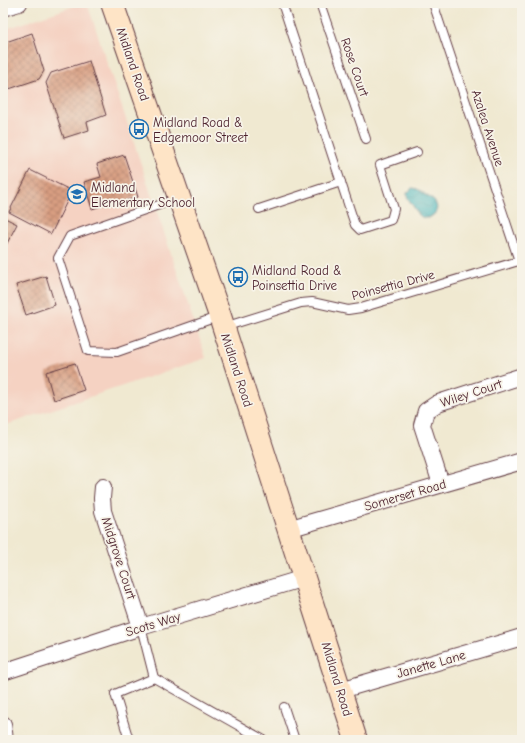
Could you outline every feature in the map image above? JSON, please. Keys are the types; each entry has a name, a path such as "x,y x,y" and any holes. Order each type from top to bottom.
{"main road":[{"name":"Midland Road","path":"112,3 222,322 356,740"}],"street":[{"path":"3,8 19,3"},
{"name":"Wiley Court","path":"441,484 422,425 426,411 438,403 522,376"},
{"name":"Somerset Road","path":"288,529 522,461"},
{"name":"Midgrove Court","path":"103,487 103,511 141,627"},
{"name":"Scots Way","path":"3,672 141,627 304,578"},
{"name":"Janette Lane","path":"341,690 522,637"},
{"path":"3,724 5,740"}],"lane":[{"path":"282,3 355,225 360,230 391,220 394,209 380,165 417,152"},
{"name":"Rose Court","path":"320,3 366,139"},
{"name":"Azalea Avenue","path":"433,3 520,260"},
{"path":"259,209 341,182"},
{"name":"Poinsettia Drive","path":"180,197 70,236 58,258 88,351 117,352 222,322 301,303 312,302 348,310 360,308 520,260"},
{"path":"141,627 154,678 264,740"},
{"path":"130,740 115,694 154,678"},
{"path":"284,707 295,740"}],"shaded area":[{"name":"Midland Elementary School","path":"83,3 87,3 206,358 3,426 3,30"}],"water":[{"path":"412,188 420,190 434,201 437,209 433,215 426,218 419,215 407,197 407,193"}],"building":[{"path":"32,33 44,71 39,79 3,91 3,43"},
{"path":"89,61 106,115 87,122 89,130 64,138 46,83 51,73"},
{"path":"124,155 138,197 92,209 84,182 101,177 97,164"},
{"path":"30,170 72,191 51,234 9,212"},
{"path":"3,217 17,224 3,251"},
{"path":"46,276 55,305 26,315 16,285"},
{"path":"75,363 84,390 54,400 46,372"}],"place":[{"name":"Midland Road & Edgemoor Street","path":"139,129"},
{"name":"Midland Elementary School","path":"77,194"},
{"name":"Midland Road & Poinsettia Drive","path":"238,277"}]}
